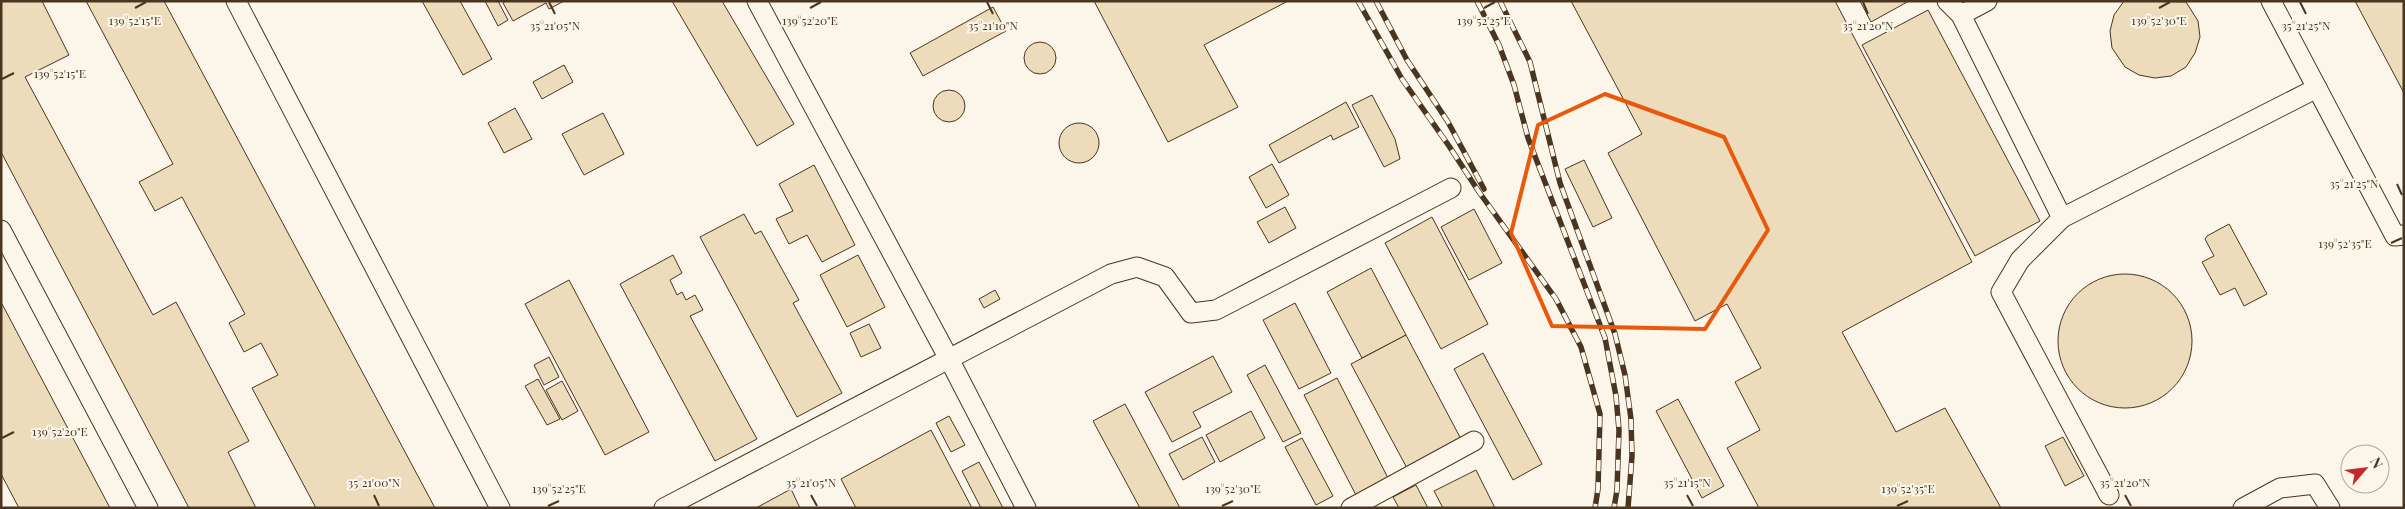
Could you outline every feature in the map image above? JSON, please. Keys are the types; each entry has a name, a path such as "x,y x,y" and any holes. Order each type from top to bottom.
{"lane":[{"path":"236,1 500,508"},
{"path":"757,1 1026,508"},
{"path":"1947,1 1961,15 2062,218"},
{"path":"1961,15 1987,1"},
{"path":"2271,1 2395,236 2404,235"},
{"path":"2109,494 2001,292 2020,260 2062,218 2317,88"},
{"path":"664,508 1111,274 1137,267 1165,277 1191,314 1216,310 1451,188"},
{"path":"1,230 148,508"},
{"path":"1351,508 1474,441"},
{"path":"2243,508 2280,488 2315,484 2330,508"}],"highlighted area":[{"path":"1605,94 1724,137 1768,230 1705,329 1552,326 1511,233 1538,125"}],"building":[{"path":"1,1 42,1 69,55 25,77 153,315 176,302 249,441 228,452 256,508 189,508 1,152"},
{"path":"86,1 164,1 435,508 316,508 252,388 278,375 261,343 244,352 229,323 245,314 182,197 155,211 139,182 173,164"},
{"path":"422,1 460,1 492,59 463,75"},
{"path":"485,1 498,1 508,20 498,26"},
{"path":"506,1 564,1 549,9 546,3 513,21 503,3"},
{"path":"672,1 722,1 794,124 757,146"},
{"path":"1094,1 1288,1 1204,45 1238,107 1168,142"},
{"path":"1571,1 1835,1 1972,262 1842,332 1896,432 1945,408 2001,508 1759,508 1727,448 1760,430 1735,382 1761,368 1727,304 1695,321 1608,153 1642,134"},
{"path":"1860,1 1909,1 1871,22"},
{"path":"2124,1 2186,2 2198,21 2200,37 2195,53 2186,67 2171,76 2155,78 2139,75 2125,67 2112,48 2110,31 2114,15"},
{"path":"2355,1 2404,1 2404,93"},
{"path":"993,7 1006,31 923,76 910,53"},
{"path":"1928,10 2040,221 1975,256 1862,45"},
{"path":"1040,42 1046,43 1051,47 1055,52 1055,64 1051,69 1046,73 1040,74 1034,73 1029,69 1025,64 1024,58 1025,52 1029,47 1034,43"},
{"path":"564,65 573,82 542,99 533,82"},
{"path":"949,90 955,91 960,95 964,100 964,112 960,117 955,121 949,122 943,121 938,117 934,112 933,106 934,100 938,95 943,91"},
{"path":"1372,95 1395,139 1400,159 1384,167 1352,105"},
{"path":"1346,102 1359,127 1333,140 1331,135 1279,163 1269,145"},
{"path":"515,108 532,139 504,153 488,123"},
{"path":"603,113 624,154 584,175 562,134"},
{"path":"1083,123 1090,126 1096,132 1099,143 1098,151 1090,160 1083,163 1075,163 1068,160 1060,151 1059,139 1062,132 1071,124"},
{"path":"1584,160 1612,218 1593,227 1565,169"},
{"path":"1272,164 1289,195 1266,208 1249,177"},
{"path":"814,165 855,245 822,262 807,235 789,244 776,219 793,211 779,184"},
{"path":"1285,207 1296,228 1269,243 1257,222"},
{"path":"1474,209 1502,263 1469,280 1441,227"},
{"path":"744,214 755,234 761,231 799,300 793,303 842,393 797,417 700,237"},
{"path":"1432,217 1488,324 1441,349 1385,243"},
{"path":"2229,224 2267,294 2244,306 2235,288 2220,295 2202,262 2214,256 2205,239 2207,236"},
{"path":"673,255 682,273 670,280 677,295 682,292 686,300 695,295 703,310 690,316 757,439 715,461 620,284"},
{"path":"858,255 885,307 847,327 820,275"},
{"path":"1371,268 1406,335 1362,358 1327,292"},
{"path":"2125,274 2151,279 2162,285 2172,294 2181,304 2187,315 2192,341 2187,367 2181,378 2172,388 2162,397 2151,403 2125,408 2099,403 2088,397 2078,388 2069,378 2063,367 2058,341 2063,315 2069,304 2078,294 2088,285 2099,279"},
{"path":"569,280 649,432 605,455 525,304"},
{"path":"995,290 1000,299 984,308 979,299"},
{"path":"1,302 110,508 19,508 1,474"},
{"path":"1295,303 1331,373 1299,389 1263,320"},
{"path":"869,324 881,348 861,357 850,333"},
{"path":"1406,335 1462,441 1408,470 1351,364"},
{"path":"1483,353 1542,464 1513,480 1454,369"},
{"path":"1213,356 1232,392 1193,412 1201,427 1172,442 1145,392"},
{"path":"549,357 559,377 544,385 534,365"},
{"path":"1265,365 1301,433 1283,442 1247,375"},
{"path":"1337,378 1389,480 1357,497 1304,395"},
{"path":"538,379 560,419 547,425 525,386"},
{"path":"562,381 578,411 562,420 546,390"},
{"path":"1678,399 1724,486 1702,498 1656,411"},
{"path":"1125,404 1180,508 1140,508 1093,421"},
{"path":"1251,411 1265,438 1220,462 1206,435"},
{"path":"949,416 965,445 951,452 936,423"},
{"path":"931,430 972,508 856,508 841,479"},
{"path":"1202,437 1215,462 1183,480 1169,454"},
{"path":"2063,437 2084,476 2065,486 2045,446"},
{"path":"1302,438 1333,496 1316,505 1285,447"},
{"path":"979,462 1003,508 981,508 962,471"},
{"path":"1476,470 1495,508 1443,508 1434,491"},
{"path":"1416,485 1428,508 1399,508 1393,497"},
{"path":"791,489 800,508 756,508"}],"railway":[{"path":"1358,1 1402,79 1479,192 1556,299 1581,347 1600,414 1598,489 1595,508"},
{"path":"1376,1 1407,60 1448,122 1484,189"},
{"path":"1477,1 1499,45 1514,85 1528,138 1605,338 1616,396 1619,430 1617,490 1614,508"},
{"path":"1500,1 1530,62 1560,183 1615,334 1625,375 1631,419 1632,456 1628,508"}]}
